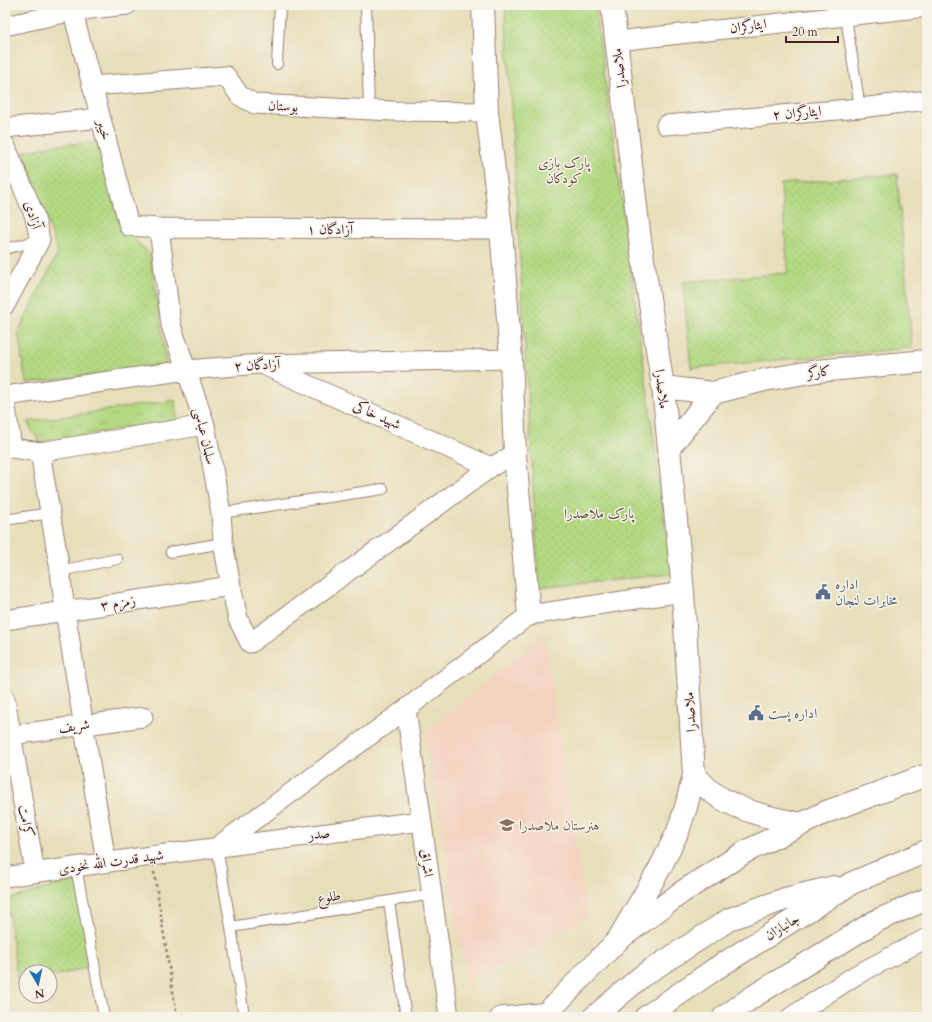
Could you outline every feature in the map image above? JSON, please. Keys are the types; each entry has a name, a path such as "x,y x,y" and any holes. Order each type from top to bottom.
{"street":[{"path":"5,26 72,8 127,5"},
{"path":"483,5 487,112 501,230 511,359 515,454 529,615"},
{"name":"ملاصدرا","path":"612,5 640,240 663,387 683,592 694,775 678,831 660,868 618,940"},
{"name":"ایثارگران","path":"616,41 844,10 927,7"},
{"name":"خیبر","path":"72,8 129,226 159,228"},
{"name":"بوستان","path":"92,86 226,76 240,96 255,104 369,110 487,112"},
{"name":"ایثارگران ۲","path":"666,124 860,108 927,100"},
{"path":"5,128 100,118"},
{"name":"آزادی","path":"5,145 34,214 40,240 5,305"},
{"name":"آزادگان ۱","path":"159,228 501,230"},
{"name":"سلمان عباسی","path":"159,228 170,325 205,425 221,513 223,543 231,586 238,619 250,644 491,467"},
{"name":"آزادگان ۲","path":"5,396 187,370 262,364 511,359"},
{"name":"کارگر","path":"663,387 713,392 764,380 809,373 927,361"},
{"name":"شهید خاکی","path":"262,364 491,467"},
{"path":"669,448 713,392"},
{"path":"5,401 12,448 40,452 205,425"},
{"path":"40,452 106,862"},
{"path":"491,467 515,454"},
{"name":"زمزم ۳","path":"5,620 231,586"},
{"path":"217,847 406,709 529,615 683,592"},
{"name":"کرامت","path":"5,699 8,735 35,872"},
{"name":"اشراق","path":"406,709 449,1017"},
{"name":"شریف","path":"8,735 143,717"},
{"path":"694,775 711,792 727,802 772,819 802,824"},
{"path":"500,1017 546,1014 618,940 682,892 738,856 826,812 927,775"},
{"name":"صدر","path":"217,847 421,822"},
{"name":"شهید قدرت الله نخودی","path":"5,877 217,847"},
{"name":"جانبازان","path":"646,1017 715,969 852,883 927,851"},
{"path":"594,1017 642,976 730,919 785,899 852,883"},
{"path":"724,1017 754,996 876,921 927,899"},
{"path":"791,1017 856,975 927,938"}],"lane":[{"path":"277,64 280,5"},
{"path":"366,5 369,110"},
{"path":"844,10 860,108"},
{"path":"5,249 40,240"},
{"path":"221,513 383,489"},
{"path":"5,520 50,513"},
{"path":"171,552 223,543"},
{"path":"60,571 117,559"},
{"path":"217,847 231,927 244,1017"},
{"path":"76,867 104,1017"},
{"name":"طلوع","path":"231,927 432,894"},
{"path":"389,902 406,1017"}],"path":[{"path":"151,856 177,1017"}],"shaded area":[{"name":"هنرستان ملاصدرا","path":"544,634 587,918 467,985 426,732"}],"green space":[{"name":"پارک ملاصدرا","path":"505,5 595,5 672,574 539,588"},
{"path":"100,142 121,227 150,254 166,367 26,383 18,332 58,253 24,152 54,145"},
{"path":"897,174 912,348 691,368 683,282 788,273 781,184"},
{"path":"175,400 177,420 39,442 27,422"},
{"path":"78,879 91,967 58,975 58,964 18,964 18,985 7,900"}],"place":[{"name":"اداره مخابرات لنجان","path":"823,592"},
{"name":"اداره پست","path":"756,713"},
{"name":"هنرستان ملاصدرا","path":"507,825"}],"park label":[{"name":"پارک بازی کودکان","path":"564,170"}]}
